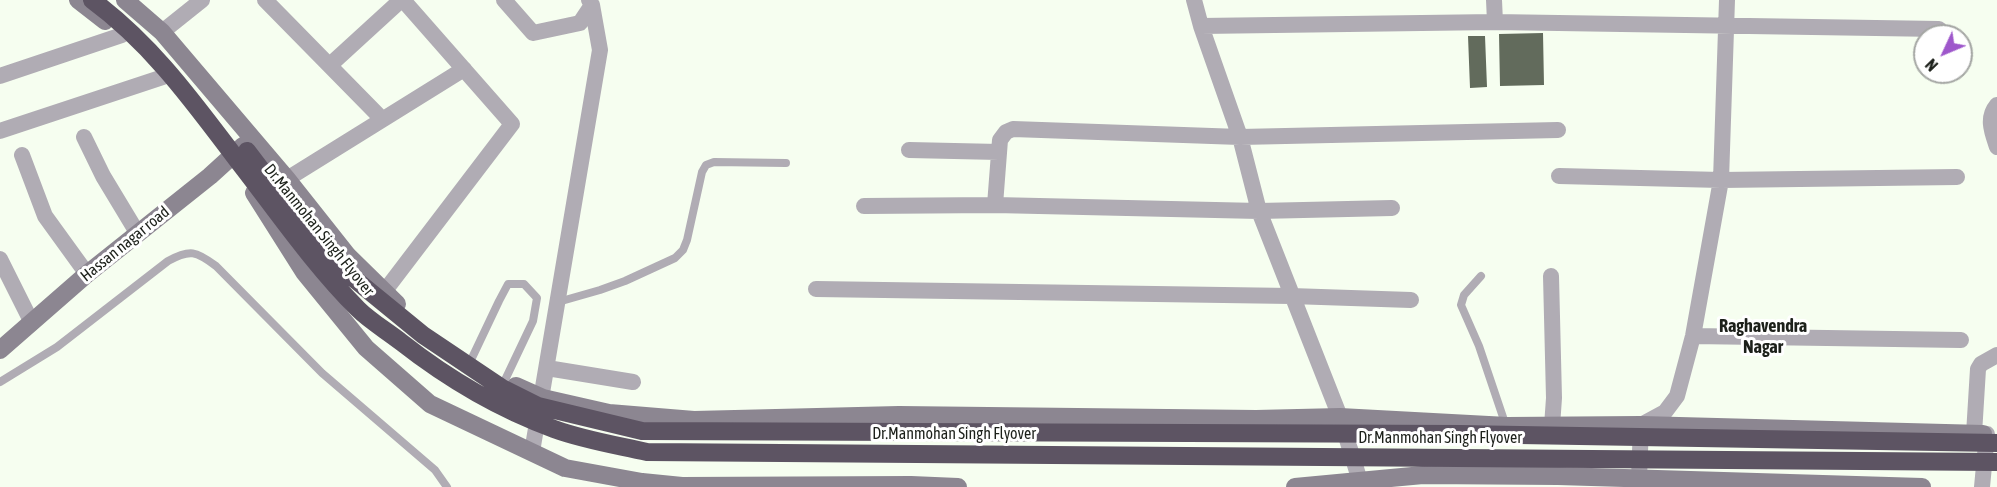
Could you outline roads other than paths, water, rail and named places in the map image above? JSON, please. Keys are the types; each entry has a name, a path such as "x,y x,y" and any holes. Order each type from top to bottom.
{"highway":[{"name":"Dr.Manmohan Singh Flyover","path":"92,0 120,20 170,72 298,240 359,310 456,381 518,415 556,430 592,440 647,452 1997,462"},
{"name":"Dr.Manmohan Singh Flyover","path":"113,0 128,12 205,97 279,193 352,277 423,335 502,388 538,406 642,431 1989,436"}],"street":[{"path":"78,0 122,35 163,76 230,157 304,272 366,348 430,404 565,468 642,482 681,486 912,485 958,487"},
{"path":"125,0 162,32 287,179 348,256 384,292 411,316 471,360 522,390 543,398 609,413 694,420 899,415 1256,419 1340,417 1507,426 1641,425 1989,436"},
{"path":"162,32 202,0"},
{"path":"265,0 382,119"},
{"path":"330,65 402,0 512,124 384,292"},
{"path":"504,0 533,33 580,23 591,2"},
{"path":"1194,0 1240,137 1259,211 1340,417 1360,481"},
{"path":"1494,0 1495,22"},
{"path":"1641,425 1665,412 1677,396 1693,336 1720,180 1727,0"},
{"path":"532,452 543,398 600,50 591,2"},
{"path":"1201,26 1495,22 1913,29"},
{"path":"0,75 122,35"},
{"path":"287,179 464,69"},
{"path":"0,131 163,76"},
{"path":"1997,105 1992,110 1990,123 1997,147"},
{"path":"995,205 1000,140 1006,132 1013,129 1240,137 1557,130"},
{"path":"84,137 103,176 138,234"},
{"name":"Hassan nagar road","path":"0,350 87,274 252,139"},
{"path":"909,150 999,152"},
{"path":"22,154 45,216 87,274"},
{"path":"1559,176 1720,180 1957,177"},
{"path":"864,206 995,205 1259,211 1392,208"},
{"path":"0,259 32,323"},
{"path":"1551,276 1554,398 1552,426"},
{"path":"816,289 1411,300"},
{"path":"1693,336 1961,340"},
{"path":"1982,487 1989,436 1978,369 1981,364 1997,355"},
{"path":"547,368 633,381"},
{"path":"1639,479 1641,425"},
{"path":"1865,485 1866,431"},
{"path":"1295,487 1423,475 1674,478 1922,487"}],"lane":[{"path":"558,302 625,281 675,258 683,250 687,240 702,172 706,165 714,162 786,164"},
{"path":"0,382 57,347 168,261 183,252 194,252 216,266 322,373 435,470 447,487"},
{"path":"1481,276 1464,295 1461,305 1479,346 1507,426"},
{"path":"471,360 508,284 524,284 537,298 533,321 505,380"}],"district":[{"name":"Raghavendra Nagar","path":"1763,336"}]}
